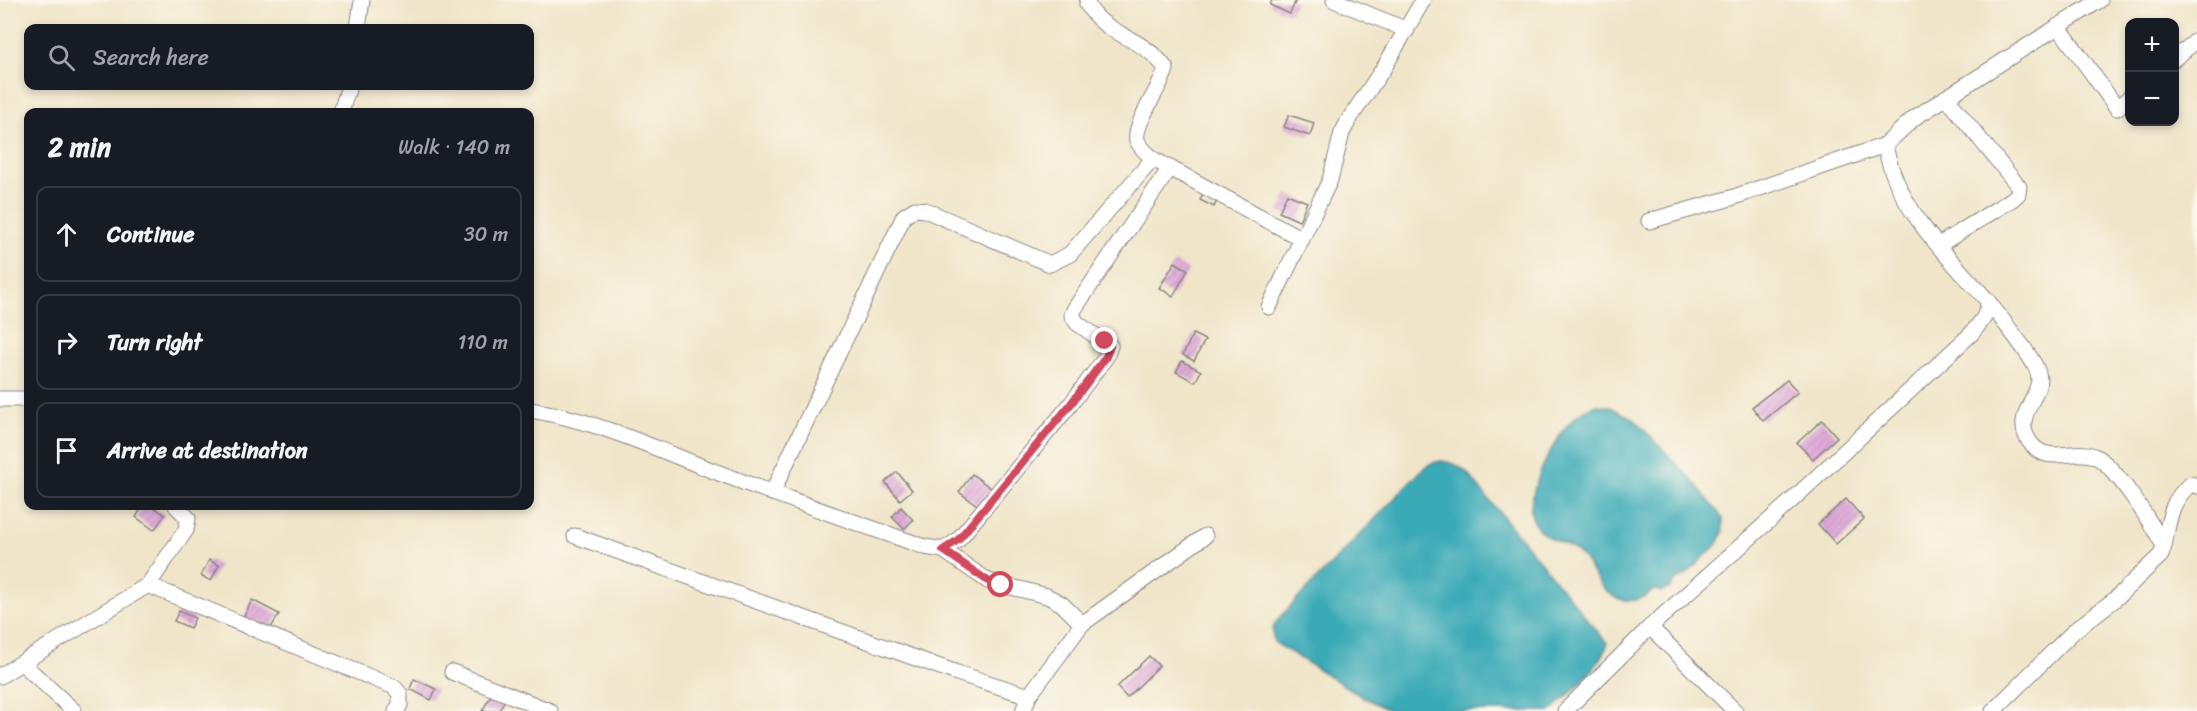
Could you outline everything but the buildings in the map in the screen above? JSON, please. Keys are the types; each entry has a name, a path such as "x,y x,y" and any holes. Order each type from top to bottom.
{"street":[{"path":"359,24 362,0"},
{"path":"1088,0 1087,4 1093,15 1106,26 1149,49 1166,69 1163,81 1137,129 1137,140 1143,150 1153,159 1302,239"},
{"path":"1334,0 1407,30"},
{"path":"1269,307 1330,180 1342,133 1407,30 1423,0"},
{"path":"1649,221 1731,198 1885,145 1914,118 2100,0"},
{"path":"2058,26 2117,108 2125,101"},
{"path":"2179,56 2197,40"},
{"path":"342,108 348,90"},
{"path":"1939,245 2012,200 2018,194 2019,187 1946,97"},
{"path":"1885,145 1899,189 1918,222 1988,302 2038,373 2038,386 2024,418 2025,431 2033,446 2045,454 2093,455 2108,464 2164,546"},
{"path":"772,493 904,216 915,209 925,210 1050,264 1070,254 1153,159"},
{"path":"943,550 958,540 991,501 1070,405 1106,357 1110,346 1077,323 1072,315 1170,168"},
{"path":"1565,711 1650,627 1791,501 1971,334 1985,317 1988,302"},
{"path":"0,399 24,399"},
{"path":"534,411 553,413 600,427 772,493 925,547 943,550 988,581 1047,596 1062,604 1082,624"},
{"path":"1993,711 2075,630 2114,600 2161,555 2173,506 2181,492 2192,484 2197,486"},
{"path":"0,676 148,585 186,530 188,518 180,510"},
{"path":"575,536 957,673 1029,696"},
{"path":"1023,711 1029,696 1082,624 1205,536"},
{"path":"148,585 394,687 400,694 400,705 396,711"},
{"path":"1650,627 1736,711"},
{"path":"22,663 74,711"},
{"path":"452,672 550,711"}],"water":[{"path":"1598,405 1610,407 1633,418 1693,481 1723,518 1723,532 1719,542 1685,576 1676,580 1670,588 1661,592 1655,589 1642,598 1634,600 1620,599 1607,592 1581,556 1572,548 1539,530 1531,514 1537,482 1557,439 1576,417 1585,410"},
{"path":"1440,461 1455,464 1468,474 1607,643 1605,651 1593,670 1551,711 1390,711 1361,696 1274,642 1273,628 1281,616 1422,470"}],"route":[{"path":"1001,585 988,581 943,550 958,540 1070,405 1106,357 1110,346 1105,341"}]}
